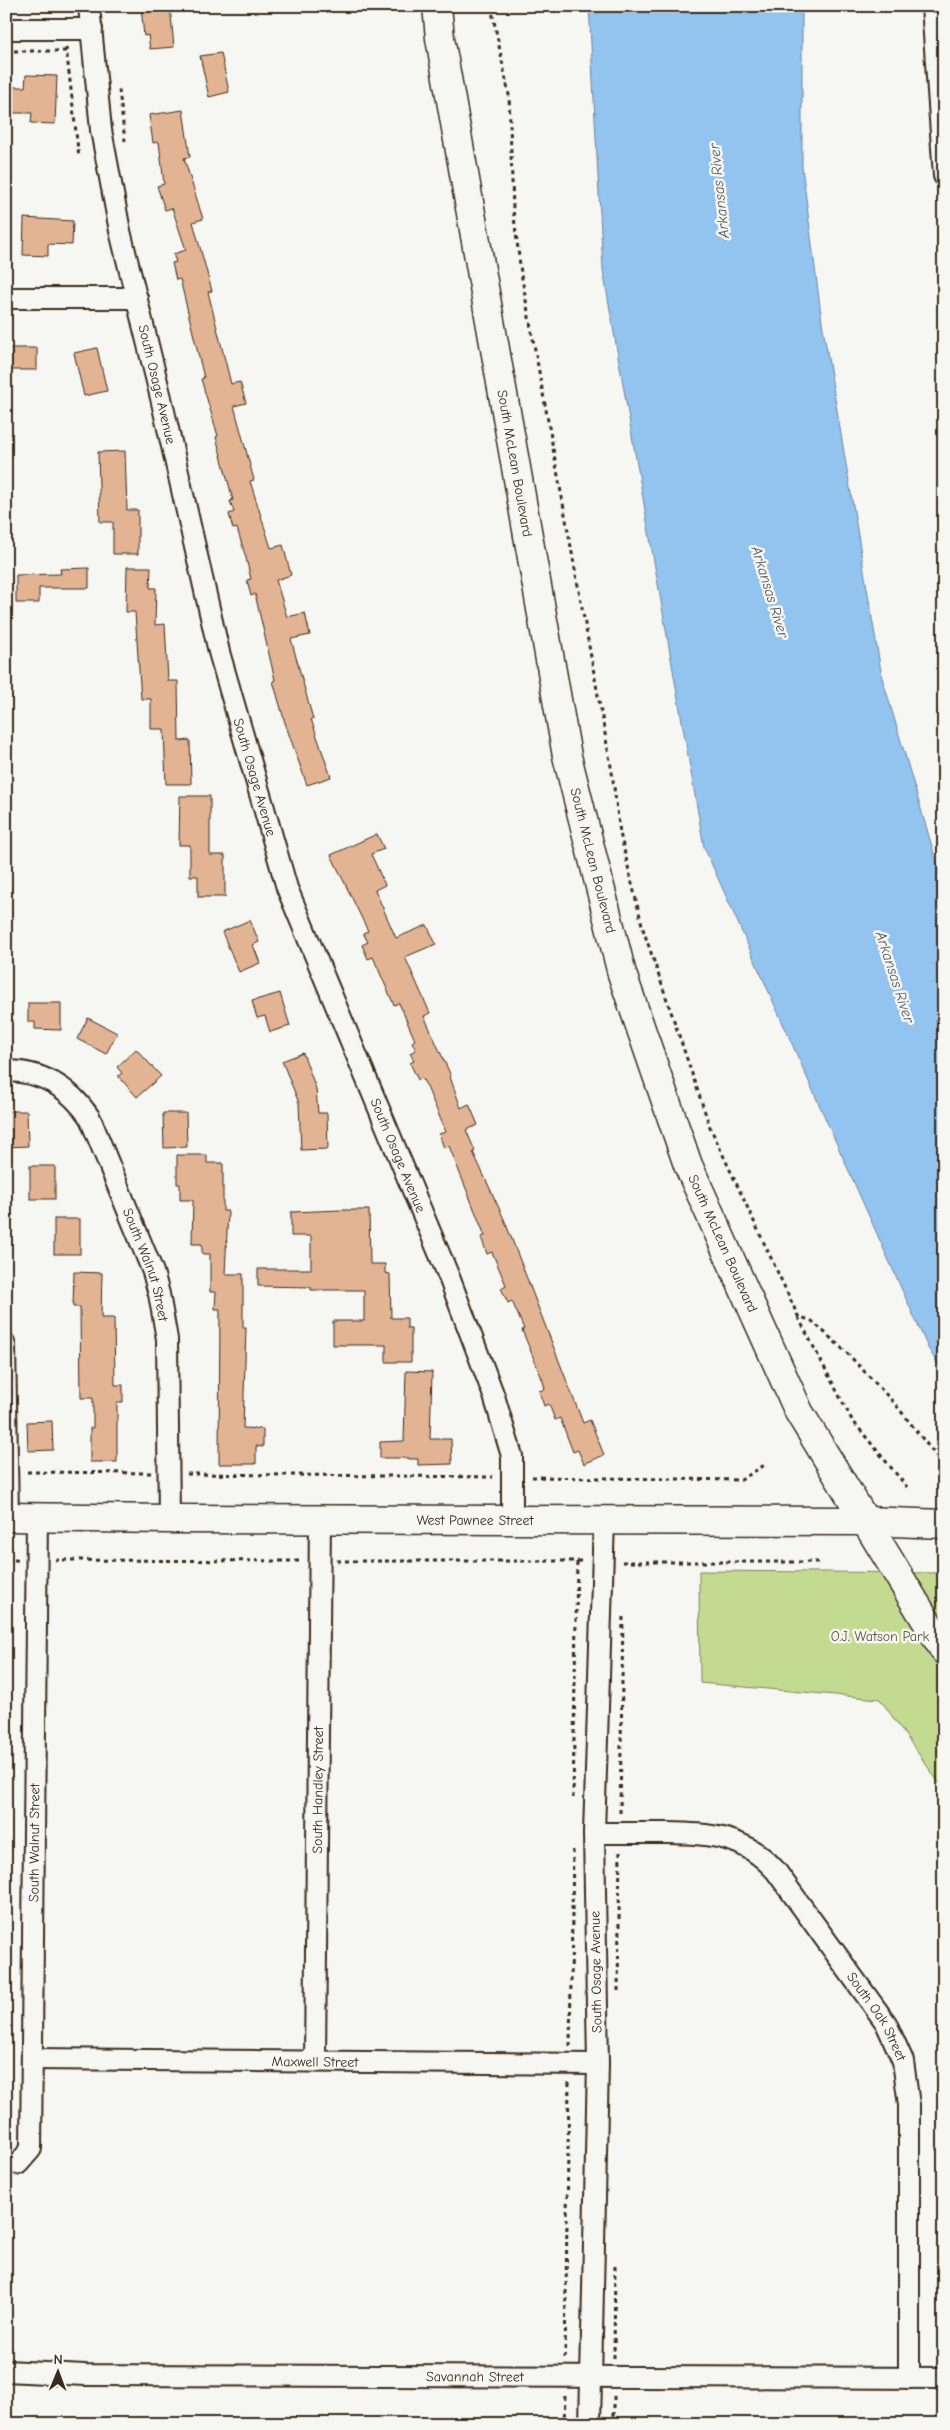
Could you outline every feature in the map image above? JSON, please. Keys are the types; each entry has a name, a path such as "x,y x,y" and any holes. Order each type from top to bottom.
{"main road":[{"name":"South McLean Boulevard","path":"437,6 440,38 488,317 565,746 622,974 692,1174 799,1412 944,1650"},
{"name":"West Pawnee Street","path":"19,1517 320,1520 865,1521 944,1524"}],"street":[{"name":"South Osage Avenue","path":"89,6 101,130 120,231 218,652 287,888 449,1277 494,1396 512,1456 512,1520"},
{"path":"932,6 941,105 944,176"},
{"path":"6,29 92,29"},
{"path":"6,298 137,298"},
{"name":"South Walnut Street","path":"6,1071 30,1072 46,1077 60,1085 82,1106 90,1118 153,1272 167,1339 169,1519"},
{"name":"South Walnut Street","path":"18,2164 31,2149 37,1560 19,1517"},
{"name":"South Handley Street","path":"315,2061 320,1520"},
{"name":"South Osage Avenue","path":"590,2424 598,2064 594,1833 604,1520"},
{"name":"South Oak Street","path":"594,1833 710,1834 736,1842 762,1856 776,1871 886,2023 903,2061 910,2105 909,2378"},
{"name":"Maxwell Street","path":"33,2058 598,2064"},
{"name":"Savannah Street","path":"6,2371 95,2375 944,2378"}],"lane":[{"path":"6,1334 10,1345 10,1444 19,1517"}],"path":[{"path":"491,6 509,95 513,209 521,273 612,772 620,834 643,929 710,1127 798,1316 852,1420 906,1487"},
{"path":"65,29 79,158"},
{"path":"6,52 67,52"},
{"path":"798,1316 812,1321 847,1352 896,1406 944,1466"},
{"path":"13,1472 741,1480 766,1464"},
{"path":"6,1560 822,1562"},
{"path":"573,1808 577,1561"},
{"path":"564,2424 573,1847"}],"green space":[{"name":"O.J. Watson Park","path":"699,1571 944,1573 944,1790 880,1699 700,1683"}],"water":[{"name":"Arkansas River","path":"589,6 802,6 802,167 822,322 882,677 944,887 944,1374 928,1348 704,847 603,270"}],"building":[{"path":"170,6 174,47 150,49 148,35 144,36 141,7"},
{"path":"221,53 229,92 209,97 200,56"},
{"path":"26,75 57,76 55,124 31,123 32,113 6,113 6,87 25,87"},
{"path":"183,110 190,157 184,158 203,219 193,222 212,291 208,292 231,384 240,382 246,403 234,406 254,480 250,481 271,548 283,545 291,575 276,580 287,617 305,613 310,635 291,639 313,719 311,719 331,777 307,785 286,726 273,681 275,680 255,594 251,596 247,580 251,579 246,558 237,528 233,529 229,514 234,512 230,501 233,500 216,437 218,436 201,379 204,378 180,279 176,280 172,263 176,262 173,254 186,250 172,208 165,210 157,186 164,184 159,142 153,143 149,115"},
{"path":"24,218 73,221 72,245 48,244 48,256 23,255"},
{"path":"6,348 37,348 37,370 6,370"},
{"path":"97,348 107,391 84,396 74,353"},
{"path":"125,451 127,510 138,510 138,554 113,554 113,522 100,522 98,452"},
{"path":"127,567 151,567 150,588 156,588 155,625 165,624 168,681 178,681 179,741 190,740 191,784 166,784 164,729 151,729 151,699 141,699 135,612 126,612"},
{"path":"89,568 89,588 39,588 39,603 16,603 16,575 61,574 60,569"},
{"path":"180,796 210,796 210,855 225,855 225,897 198,897 198,876 190,876 190,845 179,845"},
{"path":"377,834 384,849 371,854 385,885 375,890 396,938 427,925 436,944 405,957 430,1013 424,1016 451,1076 461,1108 469,1104 478,1125 466,1130 475,1151 473,1152 504,1219 583,1423 590,1420 604,1455 584,1464 578,1450 573,1452 560,1418 555,1420 549,1404 544,1406 539,1391 545,1389 543,1381 522,1330 524,1329 512,1301 508,1303 501,1288 506,1285 492,1252 487,1254 481,1237 485,1236 449,1146 444,1148 439,1134 446,1132 427,1087 422,1078 418,1080 410,1063 414,1061 410,1053 416,1050 412,1042 415,1040 399,1003 394,1005 373,957 368,959 362,945 368,942 363,933 368,931 331,855"},
{"path":"250,920 259,942 253,945 260,963 239,972 222,932"},
{"path":"280,993 290,1026 270,1032 265,1016 257,1018 252,1001"},
{"path":"28,1003 61,1003 61,1030 35,1029 35,1022 28,1022"},
{"path":"88,1018 117,1033 106,1054 77,1039"},
{"path":"136,1049 161,1076 137,1097 118,1076 122,1073 117,1067"},
{"path":"303,1053 316,1089 318,1113 327,1113 328,1149 301,1150 299,1103 282,1061"},
{"path":"6,1111 27,1111 28,1146 6,1147"},
{"path":"163,1113 186,1113 187,1147 164,1148"},
{"path":"177,1155 207,1155 207,1163 223,1163 223,1211 228,1211 225,1274 243,1274 243,1328 246,1328 243,1428 263,1429 263,1447 256,1446 256,1464 219,1464 220,1309 215,1309 216,1292 210,1292 210,1254 202,1254 202,1244 192,1244 193,1200 180,1200 180,1184 177,1184"},
{"path":"30,1166 55,1166 55,1199 30,1199"},
{"path":"369,1210 370,1264 385,1264 385,1273 390,1274 391,1318 407,1318 407,1328 411,1328 411,1362 386,1362 386,1345 333,1345 333,1321 364,1321 364,1290 311,1290 311,1287 258,1286 258,1269 311,1269 311,1236 291,1236 291,1212"},
{"path":"54,1219 80,1219 80,1254 54,1254"},
{"path":"74,1272 102,1273 101,1318 114,1318 115,1385 123,1385 123,1402 117,1402 117,1462 90,1462 90,1428 93,1428 93,1398 81,1398 80,1307 73,1307"},
{"path":"406,1371 432,1372 430,1439 451,1439 452,1464 418,1465 418,1459 380,1458 380,1442 404,1441"},
{"path":"52,1421 53,1450 28,1451 27,1422"}]}
